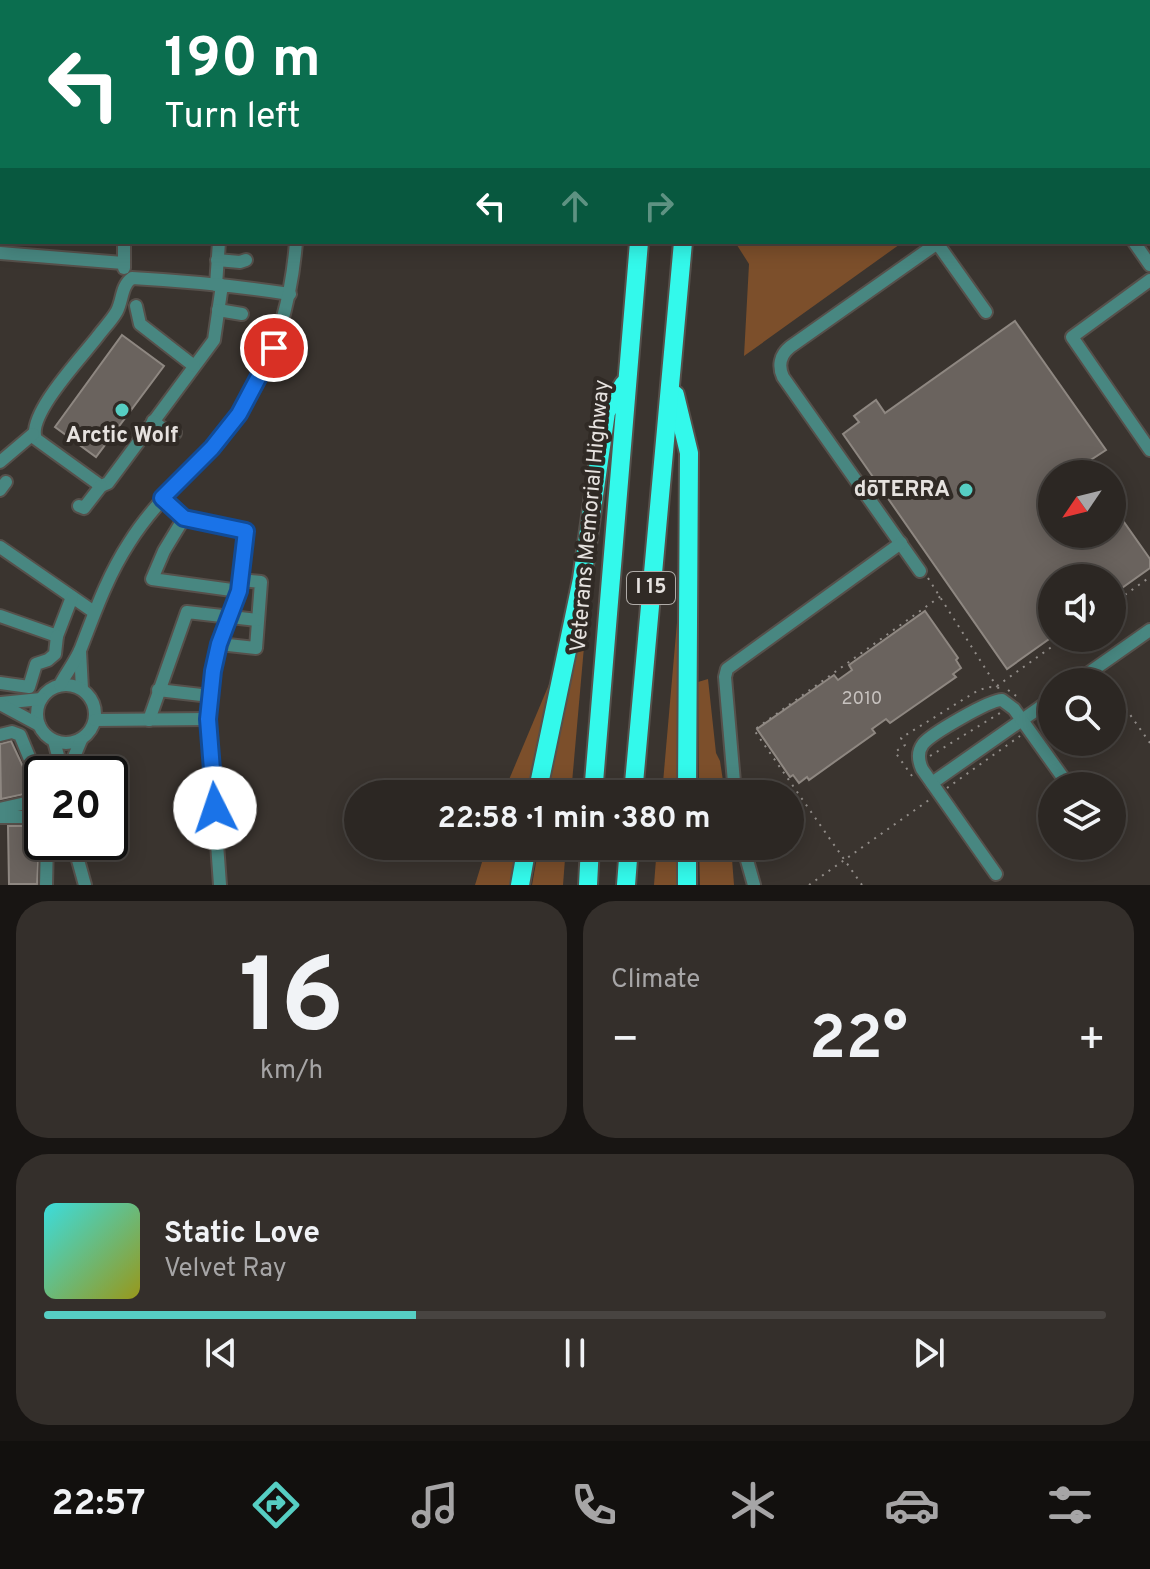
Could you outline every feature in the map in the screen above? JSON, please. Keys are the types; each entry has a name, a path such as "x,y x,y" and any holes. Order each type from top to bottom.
{"highway":[{"name":"Veterans Memorial Highway","path":"594,780 639,244"},
{"name":"I 15","path":"634,780 683,244"},
{"path":"540,780 582,579 606,412 625,382"},
{"path":"672,382 689,453 687,780"},
{"path":"520,885 524,860"},
{"path":"588,885 589,860"},
{"path":"626,885 628,860"},
{"path":"687,860 687,885"}],"street":[{"path":"0,462 33,434 40,413 118,309 126,283 124,244"},
{"path":"79,506 84,508 101,486 108,483 214,340 218,310 219,244"},
{"path":"60,685 80,651 94,612 122,554 162,498 212,448 239,414 274,348 290,294 296,244"},
{"path":"920,571 783,377 780,361 790,347 937,244"},
{"path":"939,244 986,312"},
{"path":"1135,244 1150,265"},
{"path":"0,253 123,263"},
{"path":"217,260 246,260"},
{"path":"126,283 132,278 290,294"},
{"path":"1150,280 1072,337 1150,450"},
{"path":"136,306 140,324 194,366"},
{"path":"218,310 242,314"},
{"path":"153,421 167,432 175,433"},
{"path":"33,434 101,486"},
{"path":"162,498 184,518 246,531 239,585 219,644 208,719 220,885"},
{"path":"184,518 152,579 239,585 261,582 256,648 219,644"},
{"path":"734,780 725,677 727,669 901,543"},
{"path":"0,547 94,612"},
{"path":"0,683 29,687 36,664 55,654 57,636 72,597"},
{"path":"149,720 187,612 257,620"},
{"path":"0,616 57,636"},
{"path":"1096,668 1150,630"},
{"path":"54,741 72,743 81,740 95,720 94,702 81,684 80,651"},
{"path":"39,725 37,712 41,699 52,688 81,684"},
{"path":"158,690 210,696"},
{"path":"0,704 41,699"},
{"path":"996,874 919,763 919,750 926,740 997,700 1009,704 1059,772"},
{"path":"0,704 39,725 54,741 59,756"},
{"path":"932,783 1038,709"},
{"path":"95,720 208,719"},
{"path":"0,735 12,732 20,735 34,769 39,800 0,809"},
{"path":"73,756 81,740"},
{"path":"0,817 24,817"},
{"path":"46,885 47,860"},
{"path":"78,860 85,885"},
{"path":"747,860 754,885"}],"path":[{"path":"920,571 922,569 941,596 1009,704"},
{"path":"1126,594 1150,577"},
{"path":"862,885 754,730 941,596"},
{"path":"997,687 1045,652"},
{"path":"895,752 905,745 901,738 971,693 997,687 1011,691 1021,700 1009,704 919,763"},
{"path":"1126,709 1150,743"}],"shaded area":[{"path":"736,244 900,244 744,356 749,264"},
{"path":"593,545 572,780 551,780"},
{"path":"678,611 681,780 663,780"},
{"path":"708,679 716,753 723,780 699,780 698,682"},
{"path":"550,682 554,683 534,780 509,780"},
{"path":"483,860 517,860 513,885 475,885"},
{"path":"536,860 565,860 563,885 532,885"},
{"path":"656,860 681,860 681,885 654,885"},
{"path":"699,860 732,860 734,885 700,885"}],"building":[{"name":"dōTERRA","path":"1015,321 1106,450 1091,460 1038,460 1038,548 1126,548 1126,525 1150,559 1150,568 1126,585 1126,564 1038,564 1038,647 1007,669 843,434 859,422 854,416 876,400 885,413"},
{"path":"122,335 164,366 96,457 55,427"},
{"path":"925,611 958,658 956,660 961,668 953,674 956,677 890,723 886,719 872,729 875,733 809,780 807,777 797,780 793,775 790,777 757,729 834,675 838,680 852,670 849,665"},
{"path":"11,741 24,769 24,794 1,799 0,744"},
{"path":"8,826 24,826 24,860 38,860 37,884 9,884"}],"place":[{"name":"Arctic Wolf","path":"122,410"},
{"name":"dōTERRA","path":"966,490"}],"route":[{"path":"215,808 208,719 213,671 219,644 239,591 246,531 184,518 162,498 228,429 274,348"}]}
